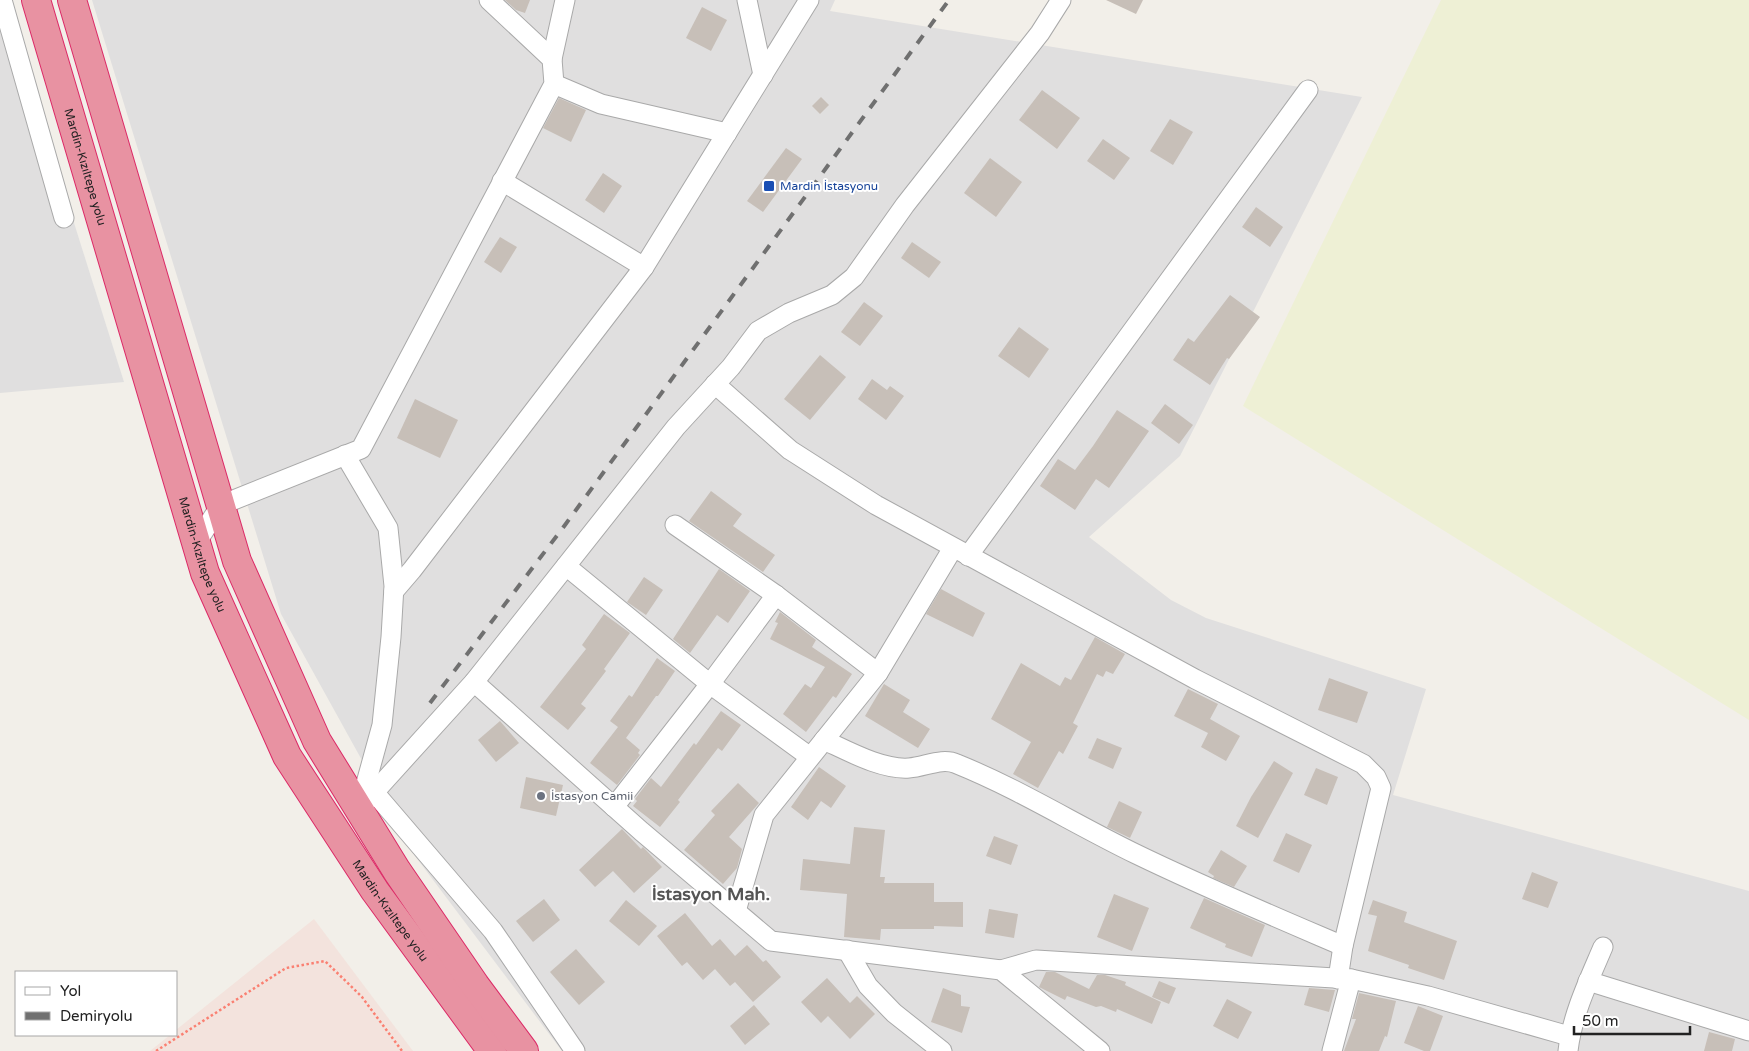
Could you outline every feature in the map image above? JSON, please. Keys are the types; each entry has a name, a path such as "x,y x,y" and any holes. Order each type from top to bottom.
{"highway":[{"name":"Mardin-Kızıltepe yolu","path":"36,0 205,573 287,756 375,891 492,1051"},
{"path":"72,0 236,561 313,732 366,800 414,896 475,985 524,1051"}],"street":[{"path":"2,0 64,218"},
{"path":"489,0 552,59"},
{"path":"196,543 221,505 361,449 554,84 552,59 566,0"},
{"path":"747,0 763,75"},
{"path":"394,591 644,267 809,0"},
{"path":"366,800 474,682 676,428 758,331 789,313 832,295 854,277 904,205 1040,33 1061,0"},
{"path":"554,84 602,104 727,133"},
{"path":"736,912 764,815 878,673 961,552 1308,90"},
{"path":"502,181 644,267"},
{"path":"715,384 790,450 876,505 1195,679 1363,764 1376,777 1380,788 1343,946 1344,979 1332,1051"},
{"path":"345,455 388,528 394,591 382,725 366,800"},
{"path":"675,525 776,595 878,673"},
{"path":"566,566 710,684 810,757"},
{"path":"614,807 710,684 776,595"},
{"path":"474,682 614,807 771,941 1001,970 1036,960 1344,979 1428,996 1568,1043 1588,981 1603,947"},
{"path":"824,740 852,754 884,765 908,768 929,763 954,762 998,781 1134,853 1343,946"},
{"path":"366,800 493,932 575,1051"},
{"path":"847,950 868,986 894,1013 936,1049"},
{"path":"1001,970 1100,1051"},
{"path":"1588,981 1749,1031"}],"path":[{"path":"156,1051 286,968 325,961 362,997 402,1051"}],"shaded area":[{"path":"0,0 4,0 124,382 0,393"},
{"path":"92,0 835,0 830,11 1362,97 1180,456 1089,537 1171,600 1206,618 1426,689 1393,795 1749,891 1749,1051 562,1051 415,856 281,614"},
{"path":"314,919 413,1051 150,1051 169,1036 178,1036 178,1028"}],"green space":[{"path":"1441,0 1749,0 1749,720 1243,406"}],"building":[{"path":"505,0 530,0 525,13 516,10"},
{"path":"1106,0 1143,0 1136,14"},
{"path":"702,7 727,20 711,51 686,38"},
{"path":"1042,90 1080,118 1057,149 1019,120"},
{"path":"821,97 829,105 820,114 812,106"},
{"path":"559,98 586,110 571,142 543,128"},
{"path":"1170,119 1193,132 1173,165 1150,151"},
{"path":"1103,139 1130,158 1114,180 1087,161"},
{"path":"786,148 802,159 763,212 747,201"},
{"path":"990,158 1022,182 996,217 964,193"},
{"path":"603,173 622,186 604,213 585,200"},
{"path":"1256,207 1283,227 1270,247 1242,227"},
{"path":"500,237 517,247 501,273 484,262"},
{"path":"912,242 941,262 929,278 901,258"},
{"path":"1230,295 1260,317 1229,359 1227,358 1210,385 1173,360 1188,338 1194,342"},
{"path":"864,302 883,316 860,346 841,332"},
{"path":"1019,327 1049,349 1029,378 998,356"},
{"path":"820,355 846,377 810,420 784,399"},
{"path":"872,379 887,390 890,386 904,396 886,420 858,399"},
{"path":"415,399 458,420 440,458 397,438"},
{"path":"1165,404 1193,425 1179,444 1151,423"},
{"path":"1117,410 1149,431 1109,488 1096,479 1075,510 1040,486 1058,459 1075,470"},
{"path":"711,491 742,514 733,526 775,555 763,572 689,521"},
{"path":"719,569 750,591 728,623 717,615 690,653 673,639"},
{"path":"644,577 663,590 646,615 627,602"},
{"path":"941,589 985,613 973,637 926,614"},
{"path":"780,612 816,640 812,647 852,674 836,698 833,696 806,732 783,714 805,684 811,688 825,667 770,639 778,623 775,622"},
{"path":"604,614 630,633 604,669 606,671 581,704 586,708 568,730 540,707 586,649 582,645"},
{"path":"1095,637 1125,654 1113,674 1106,671 1103,677 1097,674 1073,723 1078,726 1063,754 1059,751 1038,788 1013,774 1031,742 991,719 1021,663 1060,686 1065,677 1071,680"},
{"path":"657,658 675,671 626,738 640,750 638,753 640,755 617,785 590,763 618,727 610,721 629,695 632,697"},
{"path":"1329,678 1368,692 1357,723 1318,710"},
{"path":"884,684 910,700 903,712 930,729 918,748 865,716"},
{"path":"1188,689 1218,704 1210,719 1240,736 1226,761 1201,747 1208,733 1174,716"},
{"path":"721,711 741,725 722,751 718,748 660,827 633,806 637,801 635,799 651,778 661,787"},
{"path":"500,721 519,743 496,762 478,740"},
{"path":"1097,738 1122,748 1113,769 1088,758"},
{"path":"1274,761 1293,773 1258,838 1236,826 1251,797"},
{"path":"819,767 846,786 831,808 821,801 808,820 791,807"},
{"path":"1316,768 1338,777 1327,805 1304,795"},
{"name":"İstasyon Camii","path":"526,777 563,785 556,816 520,808"},
{"path":"738,783 759,803 729,837 742,849 737,868 723,884 684,850 715,815 711,811"},
{"path":"1119,801 1142,812 1130,838 1107,827"},
{"path":"854,827 885,830 880,877 885,877 884,883 934,883 934,902 963,902 963,927 934,926 934,929 881,929 880,940 844,937 847,894 800,890 803,859 850,864"},
{"path":"622,829 662,867 634,893 613,871 595,887 579,870"},
{"path":"1286,833 1312,845 1299,873 1273,861"},
{"path":"994,836 1018,845 1011,865 986,856"},
{"path":"1221,850 1247,866 1234,887 1213,878 1214,876 1208,872"},
{"path":"1532,872 1558,882 1548,908 1522,899"},
{"path":"1114,894 1149,908 1132,951 1097,937"},
{"path":"1204,898 1265,925 1252,957 1225,947 1226,944 1190,928"},
{"path":"544,899 560,920 533,942 516,921"},
{"path":"626,900 657,926 639,946 609,921"},
{"path":"1373,900 1407,912 1404,922 1457,941 1444,980 1408,968 1409,965 1368,951 1377,916 1368,914"},
{"path":"989,909 1018,914 1014,938 985,933"},
{"path":"685,913 712,946 720,939 735,956 747,945 763,962 766,960 781,977 753,1002 735,982 730,986 715,969 703,980 687,962 682,966 657,936"},
{"path":"576,949 605,982 579,1005 550,972"},
{"path":"1046,972 1055,972 1089,989 1097,975 1105,975 1126,982 1125,985 1161,1002 1152,1024 1117,1009 1116,1012 1101,1006 1096,1007 1067,996 1065,1000 1039,987"},
{"path":"827,978 850,1003 857,996 875,1014 850,1039 828,1016 821,1023 801,1002"},
{"path":"1159,981 1176,988 1169,1004 1152,997"},
{"path":"943,988 961,995 961,1006 970,1007 962,1033 931,1022"},
{"path":"1309,988 1335,990 1329,1012 1304,1005"},
{"path":"1359,993 1396,1001 1387,1037 1385,1036 1379,1051 1344,1051 1356,1019 1352,1019"},
{"path":"1227,999 1252,1012 1238,1039 1213,1026"},
{"path":"754,1005 770,1024 745,1045 730,1026"},
{"path":"1418,1006 1443,1016 1430,1051 1424,1051 1404,1043"},
{"path":"1709,1032 1735,1039 1732,1051 1704,1051"}],"railway":[{"path":"430,703 565,525 949,0"}],"place":[{"name":"Mardin İstasyonu","path":"769,186"},
{"name":"İstasyon Camii","path":"541,796"}],"district":[{"name":"İstasyon Mah.","path":"711,894"}]}
